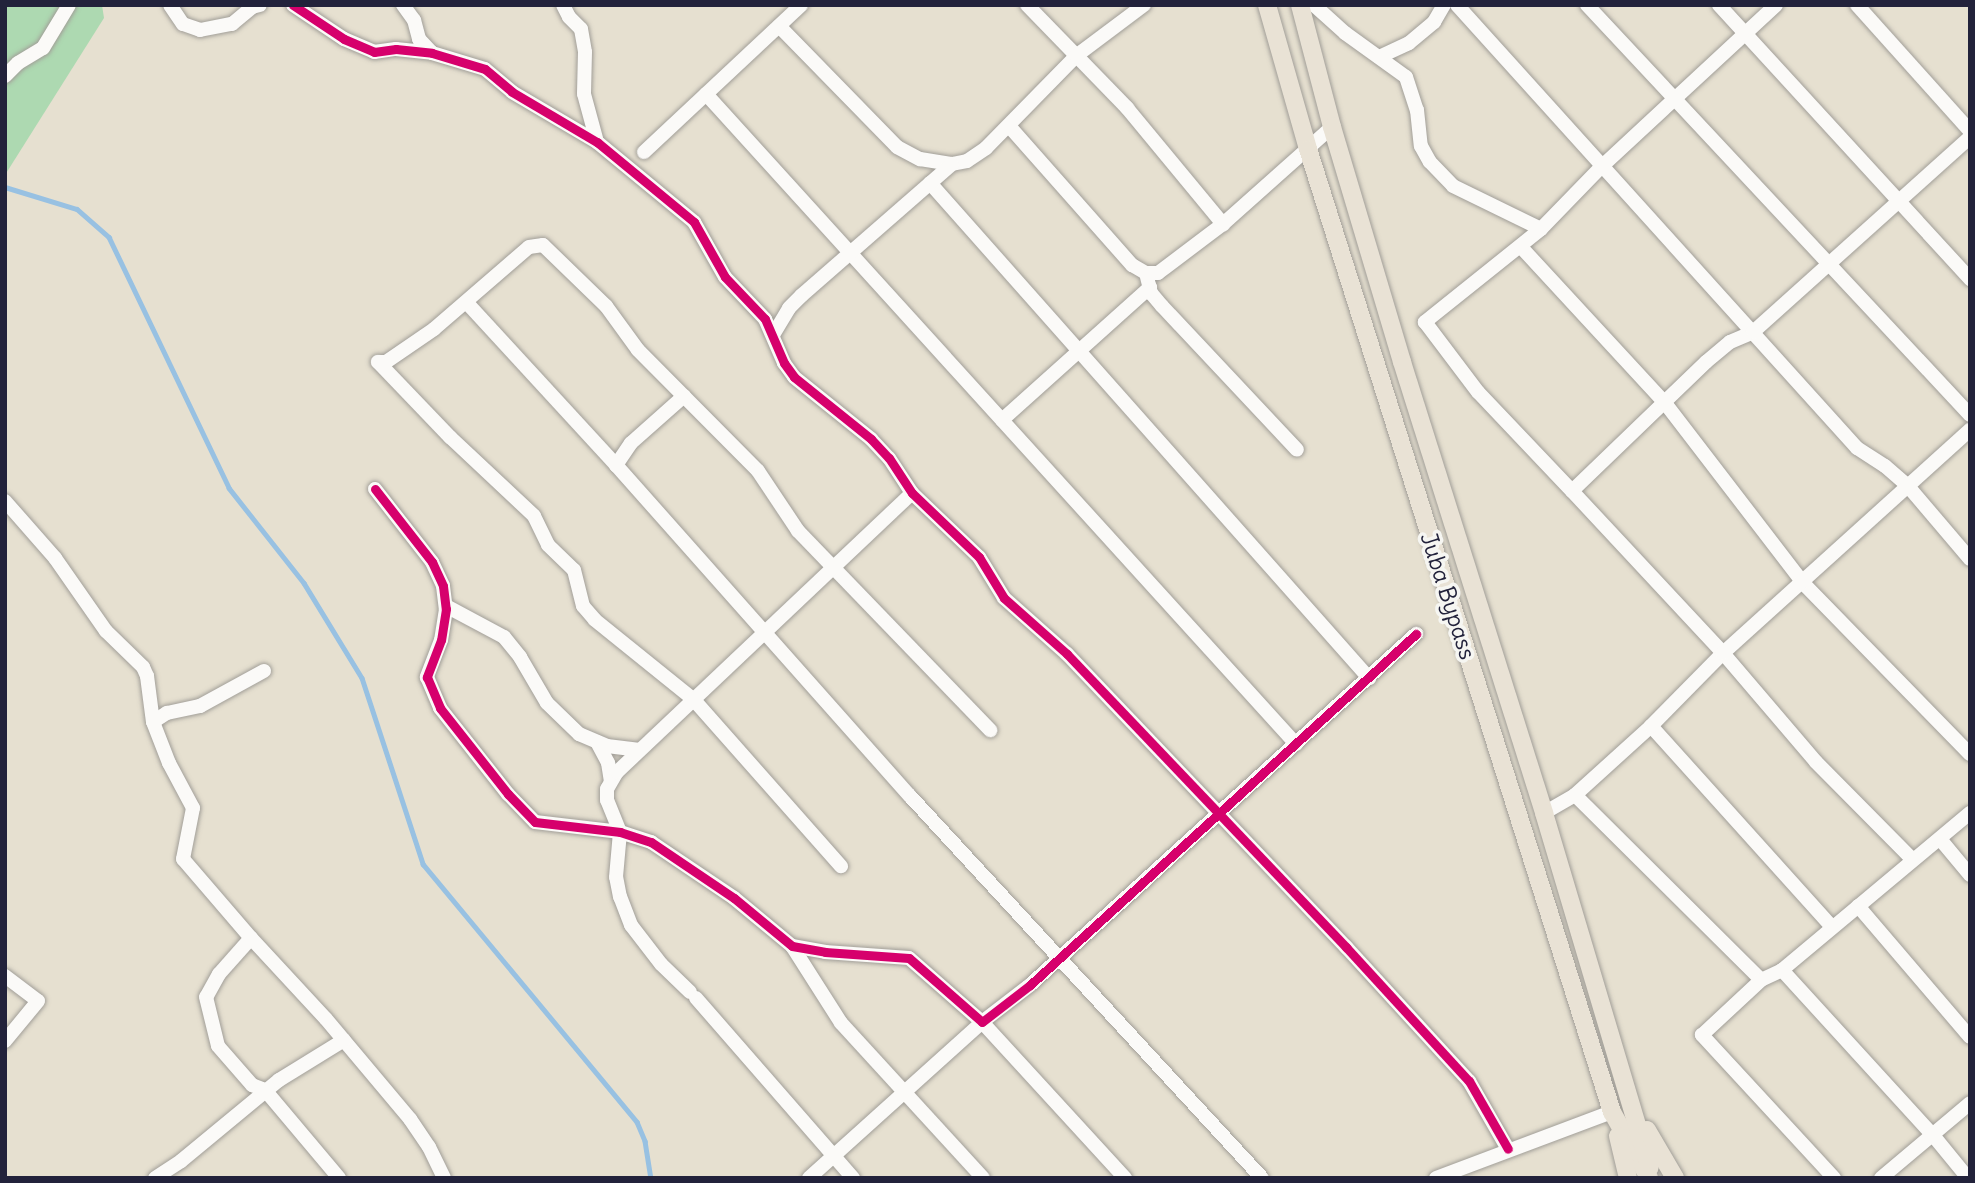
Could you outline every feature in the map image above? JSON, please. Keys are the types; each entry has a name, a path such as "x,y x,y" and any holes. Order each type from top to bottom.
{"main road":[{"name":"Juba Bypass","path":"1267,5 1308,149 1612,1112 1651,1178"},
{"name":"Juba Bypass","path":"1300,5 1332,127 1473,594 1636,1111 1651,1178"},
{"name":"Juba Bypass","path":"1636,1111 1675,1178"},
{"path":"1612,1112 1628,1178"}],"street":[{"path":"5,76 18,63 43,48 69,5"},
{"path":"170,5 183,24 200,30 232,24 252,7 260,5"},
{"path":"293,5 344,39 374,52 396,49 432,53 485,69 512,92 597,142 699,227 724,277 765,318 784,363 794,377 871,439 889,458 912,493 979,557 1004,598 1067,654 1469,1081 1508,1149"},
{"path":"403,5 414,20 419,39 432,53"},
{"path":"563,5 581,29 585,52 584,94 597,142"},
{"path":"644,152 801,5"},
{"path":"1027,5 1127,108 1223,224"},
{"path":"779,26 897,147 920,159 952,164 967,161 1009,126 1076,55 1143,5"},
{"path":"1314,5 1345,33 1406,77 1417,110 1421,146 1430,162 1453,186 1541,229"},
{"path":"1379,57 1409,43 1434,22 1444,5"},
{"path":"1457,5 1863,455 1885,466 1907,485 1970,559"},
{"path":"1587,5 1970,415"},
{"path":"1719,5 1970,279"},
{"path":"1776,5 1602,166 1541,229 1425,322 1478,392 1723,653 1815,762 1912,859"},
{"path":"1857,5 1970,131"},
{"path":"706,94 1296,744"},
{"path":"1009,126 1148,280 1162,306 1297,450"},
{"path":"1002,420 1078,351 1148,280 1223,224 1332,127"},
{"path":"1572,491 1730,342 1753,332 1970,137"},
{"path":"773,335 789,308 952,164"},
{"path":"930,183 1369,678"},
{"path":"841,866 694,700 595,620 583,606 574,570 548,545 534,516 450,438 378,362 386,362 467,303 529,247 542,245 606,306 638,350 758,471 799,531 990,730"},
{"path":"1521,247 1665,403 1802,583 1970,754"},
{"path":"467,303 1059,959 1262,1178"},
{"path":"616,465 631,443 684,396"},
{"path":"1544,813 1575,795 1651,726 1723,653 1970,430"},
{"path":"375,489 432,562 443,586 446,607 441,640 426,677 440,708 508,794 535,822 620,832 651,842 734,898 792,946 841,1023 983,1178"},
{"path":"611,781 640,750 912,493"},
{"path":"5,501 55,558 106,631 143,667 147,676 153,722 169,762 193,808 183,859 344,1040 422,1134 444,1178"},
{"path":"446,607 504,637 520,657 547,703 579,734 597,741 640,750"},
{"path":"809,1178 982,1022 1059,959 1220,815 1416,634"},
{"path":"153,722 167,713 201,706 264,671"},
{"path":"1651,726 1831,926"},
{"path":"597,741 608,763 611,781 607,800 620,832 616,877 631,925 661,964 693,995 853,1178"},
{"path":"1575,795 1761,980"},
{"path":"1834,1178 1702,1035 1761,980 1782,970 1831,926 1970,813"},
{"path":"1940,839 1970,875"},
{"path":"1858,906 1970,1037"},
{"path":"251,938 219,974 206,996 218,1046 252,1085 265,1090 339,1178"},
{"path":"792,946 825,952 908,958 982,1022 1125,1178"},
{"path":"1782,970 1932,1134 1968,1178"},
{"path":"5,976 38,1001 5,1041"},
{"path":"155,1178 181,1161 265,1090 344,1040"},
{"path":"1881,1178 1970,1103"},
{"path":"1436,1178 1612,1112"}],"green space":[{"path":"5,5 102,5 104,18 5,175"}],"waterway":[{"path":"5,187 77,209 109,237 229,488 304,583 362,678 423,864 637,1122 645,1141 651,1178"}],"cycle path":[{"path":"293,5 344,39 374,52 396,49 432,53 485,69 512,92 597,142 694,222 725,277 765,319 784,363 794,377 871,439 889,458 912,493 979,557 1004,598 1067,654 1346,947 1469,1081 1508,1149"},
{"path":"375,489 432,562 443,586 446,609 441,640 427,677 440,708 508,794 535,822 620,832 651,842 734,898 792,946 825,952 909,958 982,1022 1030,985 1416,634"}]}
